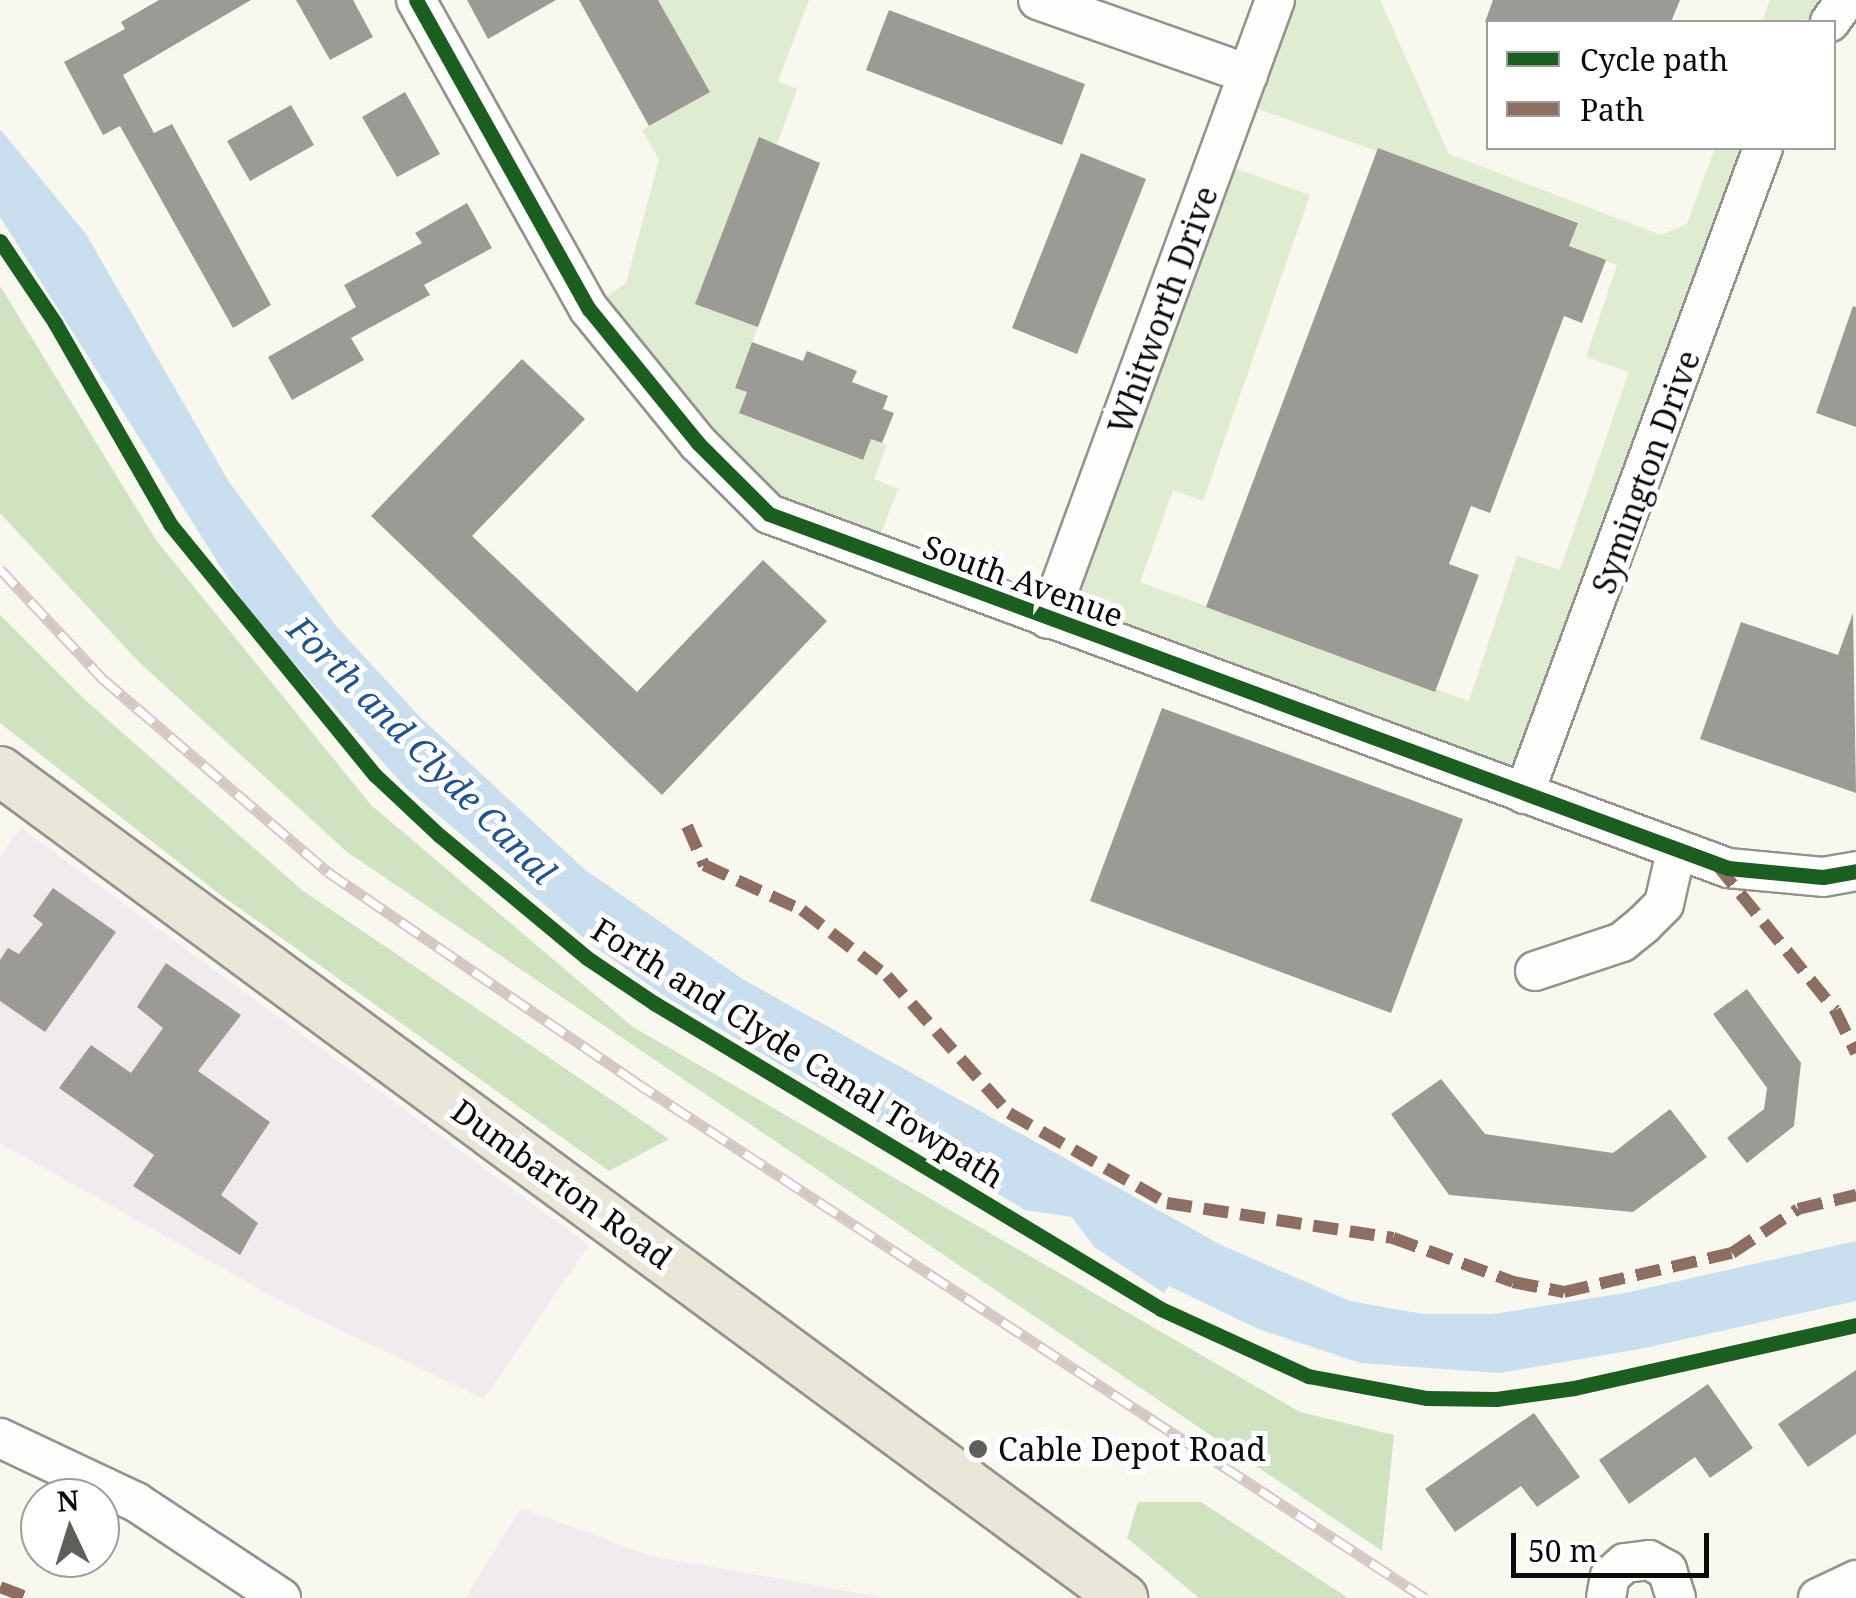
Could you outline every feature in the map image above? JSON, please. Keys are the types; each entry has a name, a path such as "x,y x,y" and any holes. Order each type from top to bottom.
{"main road":[{"name":"Dumbarton Road","path":"0,771 1123,1598"}],"street":[{"name":"South Avenue","path":"416,0 589,309 698,443 768,514 1676,851 1728,868 1824,877 1856,872"},
{"path":"1038,0 1248,74"},
{"name":"Whitworth Drive","path":"1048,619 1275,0"},
{"name":"Symington Drive","path":"1524,794 1762,150"},
{"path":"1536,971 1622,942 1644,924 1664,904 1676,851"},
{"path":"0,1438 136,1502 282,1598"},
{"path":"1606,1598 1618,1570 1649,1560 1667,1570 1676,1598"},
{"path":"1818,1598 1856,1580"}],"shaded area":[{"path":"21,828 589,1245 484,1399 288,1305 0,1143 0,856"},
{"path":"521,1508 651,1556 886,1598 465,1598"}],"green space":[{"path":"658,0 809,0 778,81 797,89 777,144 760,138 758,327 735,387 747,392 739,413 862,460 871,439 887,445 874,479 898,489 873,554 769,514 589,309 626,283 659,160 642,130 710,92"},
{"path":"1275,0 1380,0 1449,154 1661,235 1687,224 1714,150 1762,150 1524,794 1048,619 1217,162 1310,195 1203,501 1173,490 1140,582 1469,701 1517,556 1560,570 1629,372 1586,357 1617,265 1569,246 1578,222 1238,102"},
{"path":"1770,0 1856,0 1856,25 1833,18 1763,20"},
{"path":"0,286 156,540 371,805 633,1027 1300,1412 1394,1435 1382,1551 347,852 140,663 0,513"},
{"path":"0,615 84,699 302,890 669,1139 609,1171 218,893 0,723"},
{"path":"1138,1502 1201,1502 1348,1598 1199,1598 1127,1538"}],"water":[{"name":"Forth and Clyde Canal","path":"0,129 86,234 229,482 336,626 420,717 584,869 744,980 1221,1245 1350,1301 1423,1314 1493,1314 1625,1293 1856,1241 1856,1301 1640,1349 1499,1373 1360,1363 1258,1329 1169,1286 1164,1293 1094,1247 1072,1217 1025,1210 663,995 592,945 406,788 251,615 0,217"}],"building":[{"path":"159,0 251,0 123,75 154,133 172,124 271,305 233,328 120,126 103,135 64,62 125,29 121,22"},
{"path":"296,0 353,0 373,37 330,60"},
{"path":"467,0 556,0 488,39"},
{"path":"579,0 658,0 710,92 649,126"},
{"path":"1493,0 1680,0 1672,20 1485,22"},
{"path":"889,10 1085,84 1062,145 866,70"},
{"path":"405,92 440,154 397,177 362,117"},
{"path":"291,105 314,145 250,181 227,141"},
{"path":"759,137 820,163 758,327 695,304"},
{"path":"1378,148 1578,223 1569,246 1606,260 1582,323 1564,316 1490,513 1471,506 1449,564 1479,575 1435,692 1206,607"},
{"path":"1081,153 1146,179 1077,354 1012,328"},
{"path":"467,203 492,248 424,285 430,295 351,338 364,360 292,400 268,357 356,307 344,285 422,243 415,233"},
{"path":"1853,306 1856,307 1856,427 1816,413"},
{"path":"752,342 803,361 807,351 857,371 852,382 888,396 883,409 894,413 882,443 871,439 863,460 739,413 747,392 735,388"},
{"path":"522,359 585,419 472,536 637,692 763,560 827,621 662,795 371,516"},
{"path":"1853,613 1856,793 1700,739 1741,622 1838,655"},
{"path":"1162,708 1463,819 1391,1013 1090,901"},
{"path":"53,888 116,932 45,1032 0,1001 0,960 8,948 19,954 43,924 33,916"},
{"path":"166,963 241,1015 198,1071 270,1122 221,1195 258,1223 240,1255 133,1186 154,1155 59,1088 91,1045 131,1073 163,1028 137,1007"},
{"path":"1747,989 1801,1063 1794,1126 1747,1163 1727,1138 1764,1109 1767,1088 1713,1014"},
{"path":"1441,1079 1485,1134 1613,1153 1670,1109 1707,1157 1633,1212 1449,1195 1391,1114"},
{"path":"1856,1370 1856,1434 1808,1467 1778,1424"},
{"path":"1708,1384 1753,1448 1710,1478 1695,1457 1629,1504 1599,1460"},
{"path":"1534,1413 1580,1477 1537,1507 1521,1486 1455,1532 1425,1489"}],"railway":[{"path":"0,569 103,679 328,872 634,1081 1425,1598"}],"marked path":[{"path":"687,826 704,865 802,910 887,976 1009,1113 1167,1203 1393,1238 1513,1282 1564,1292 1732,1253 1798,1209 1856,1195"},
{"path":"1717,865 1835,1010 1856,1053"},
{"path":"0,1587 29,1598"}],"cycle path":[{"path":"416,0 589,309 698,443 769,514 1728,868 1823,877 1856,871"},
{"name":"Forth and Clyde Canal Towpath","path":"0,241 55,323 170,524 375,775 439,835 587,958 654,1003 1161,1309 1308,1376 1427,1398 1496,1399 1574,1388 1856,1325"}],"place":[{"name":"Cable Depot Road","path":"978,1449"}]}
